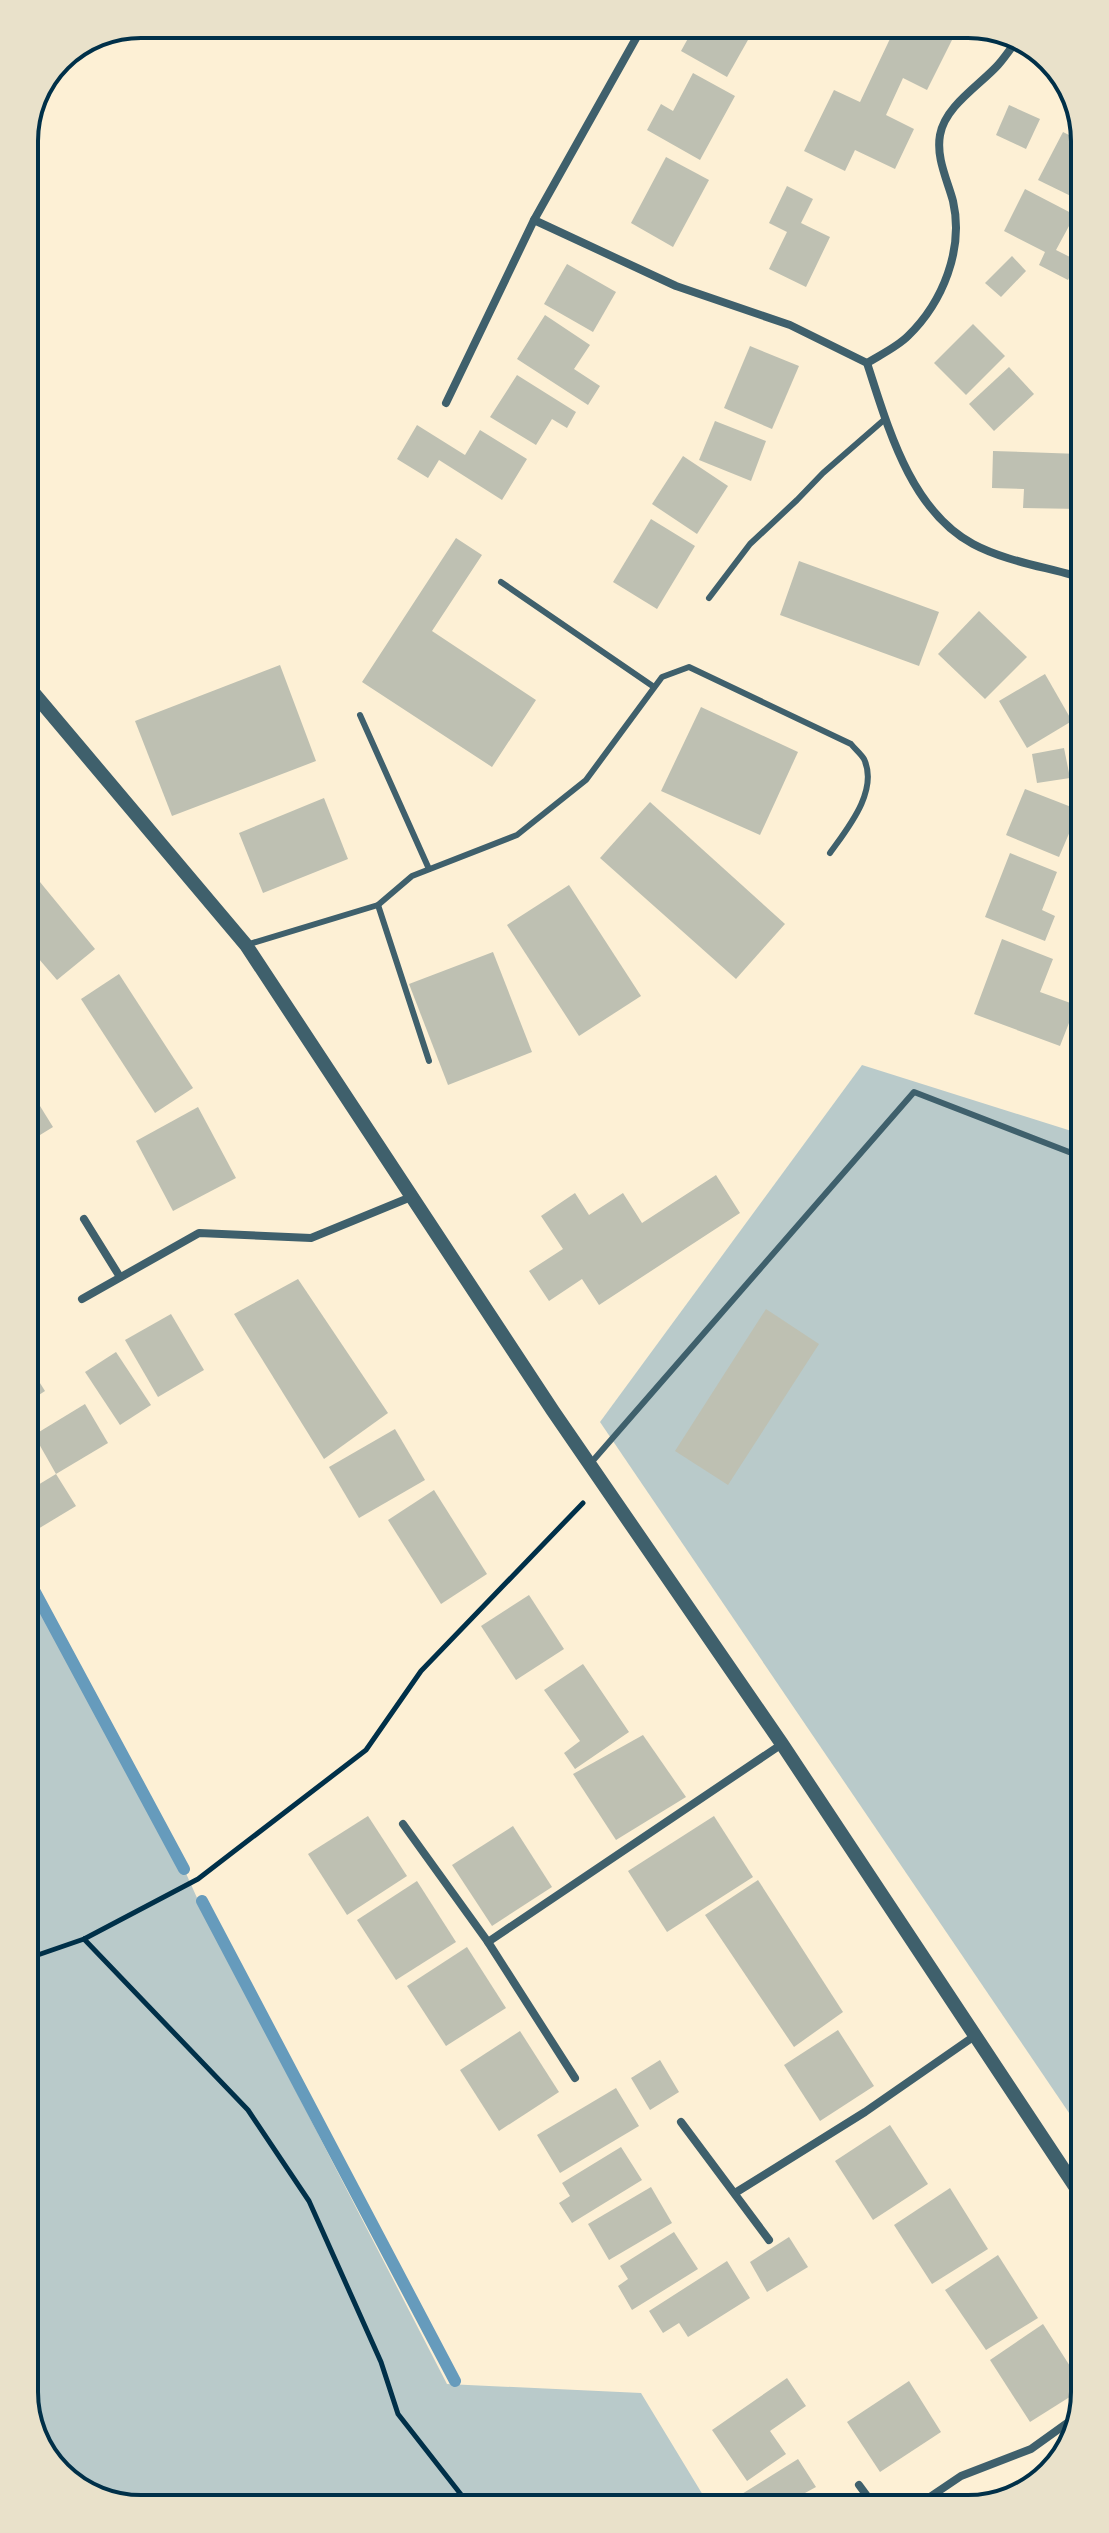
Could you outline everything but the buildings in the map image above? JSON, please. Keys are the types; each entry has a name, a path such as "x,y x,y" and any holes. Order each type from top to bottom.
{"street":[{"path":"446,403 534,220 636,38"},
{"path":"867,363 907,337 925,317 941,291 951,266 956,238 953,204 939,154 940,133 949,115 1011,48"},
{"path":"534,220 676,286 790,325 867,363 885,419 920,493 942,521 973,544 1071,575"},
{"path":"38,698 246,945 411,1197 782,1744 1071,2180"},
{"path":"82,1299 199,1233 311,1238 411,1197"},
{"path":"84,1219 120,1277"},
{"path":"488,1942 782,1744"},
{"path":"403,1824 488,1942 575,2078"},
{"path":"735,2193 865,2112 976,2035"},
{"path":"681,2122 769,2240"},
{"path":"933,2495 961,2476 1031,2449 1066,2424"},
{"path":"859,2485 866,2495"}],"lane":[{"path":"709,598 750,544 823,473 885,419"},
{"path":"501,582 654,687"},
{"path":"246,945 378,905 412,876 517,835 586,780 662,677 689,667 851,744 864,760 868,785 853,821 830,853"},
{"path":"360,715 429,869"},
{"path":"378,905 429,1061"},
{"path":"590,1464 914,1092 1071,1153"}],"path":[{"path":"38,1955 84,1939 198,1879 366,1750 421,1671 586,1499"},
{"path":"84,1939 248,2110 309,2201 381,2362 398,2414 461,2495"}],"shaded area":[{"path":"862,1065 1071,1131 1071,2116 600,1422"},
{"path":"38,1603 180,1860 202,1909 447,2384 641,2393 703,2495 135,2495 90,2481 59,2455 43,2425 38,2392"}],"waterway":[{"path":"38,1598 184,1869"},
{"path":"202,1901 455,2381"}]}
